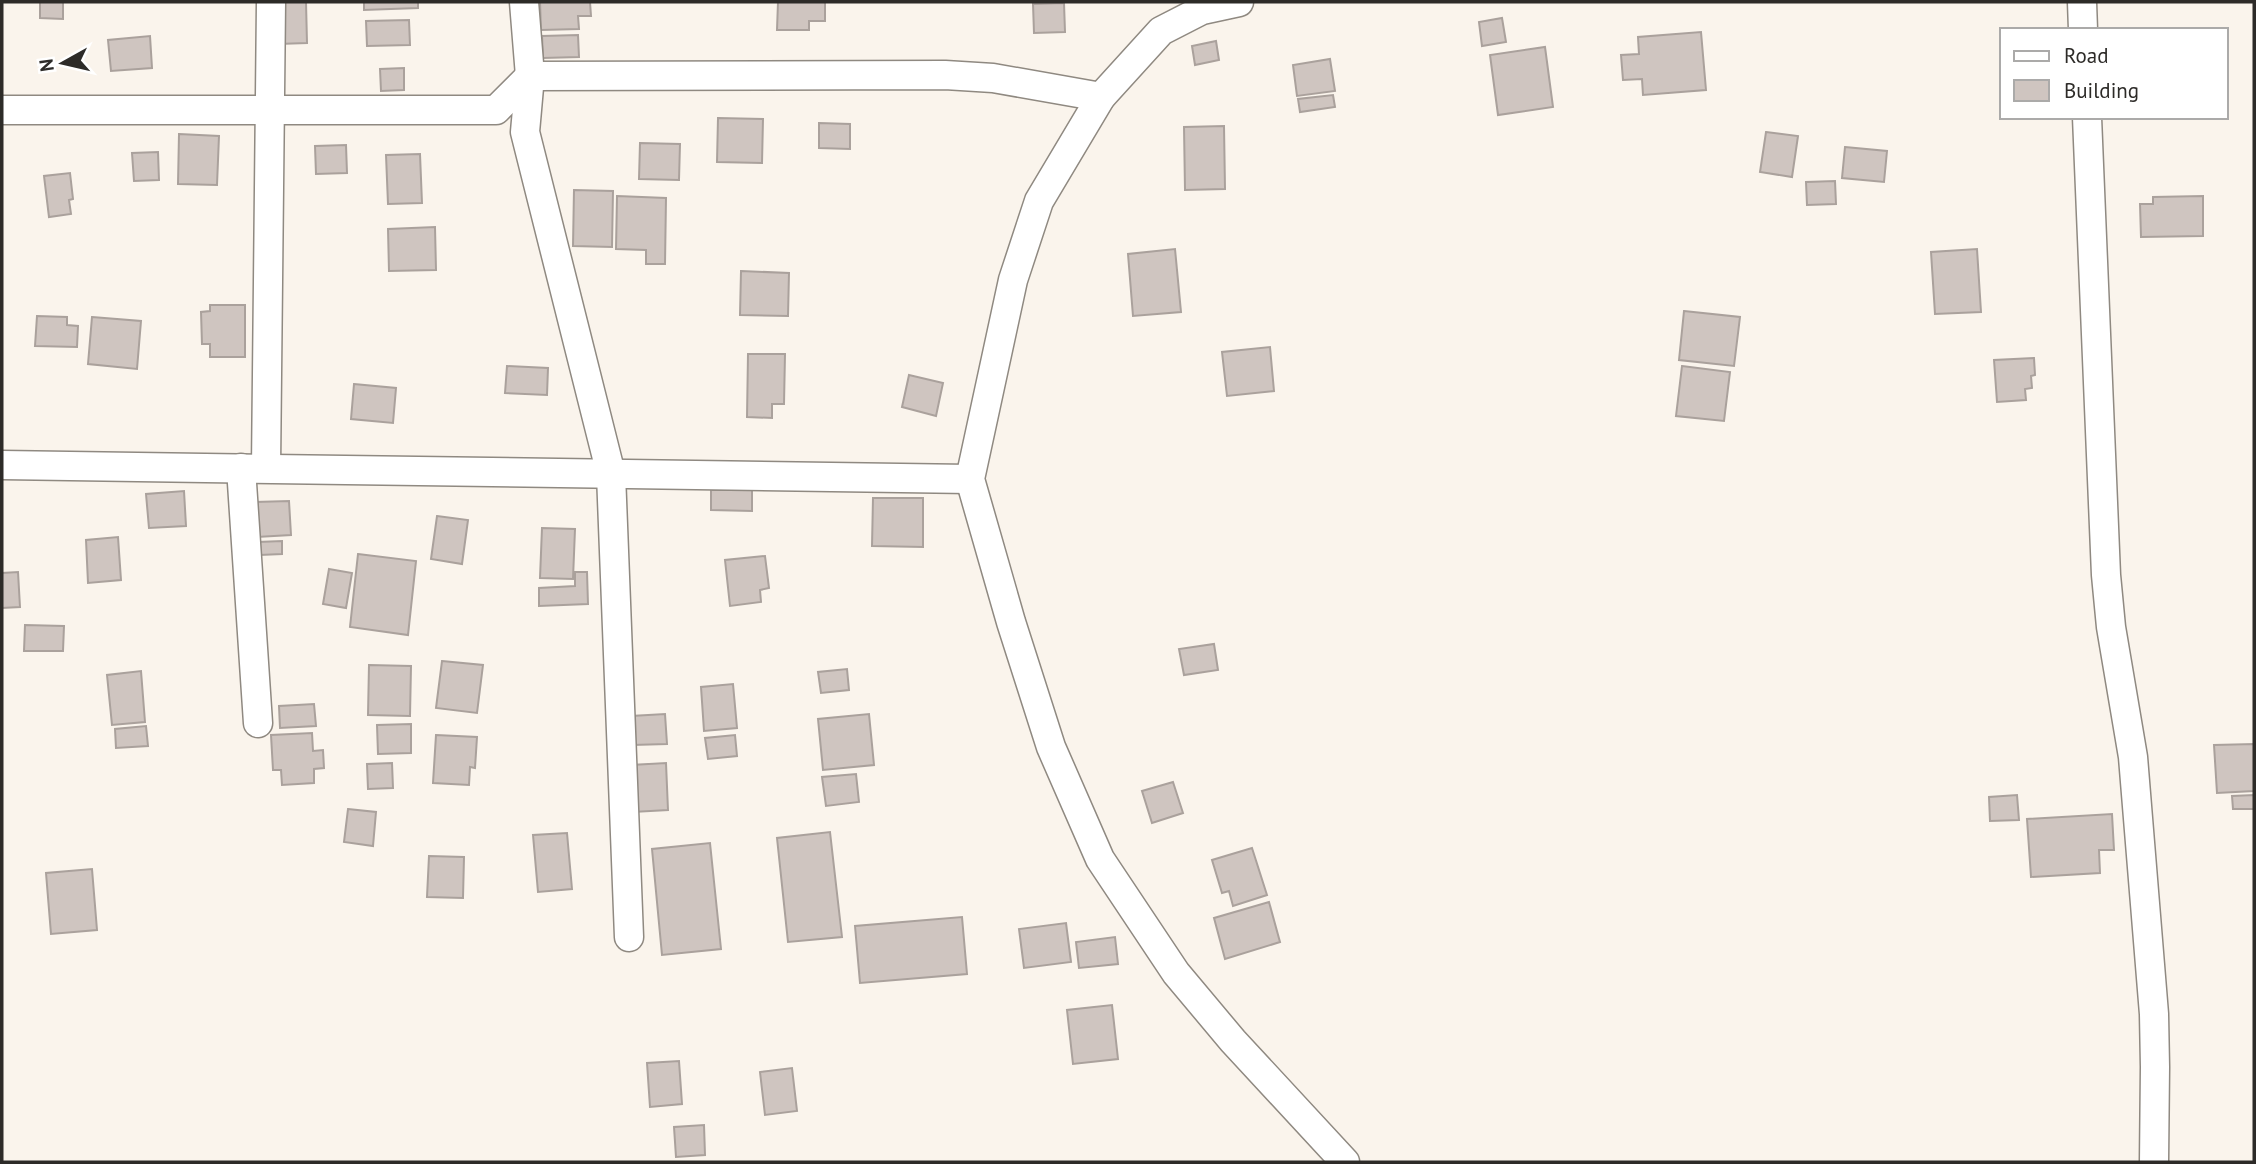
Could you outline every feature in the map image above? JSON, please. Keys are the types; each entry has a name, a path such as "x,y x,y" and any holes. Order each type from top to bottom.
{"street":[{"path":"258,723 254,468 270,111 271,2"},
{"path":"524,2 530,76 525,132 611,474 629,937"},
{"path":"1239,2 1202,10 1160,31 1101,97 1040,201 1013,280 970,479 1011,622 1051,747 1100,859 1176,973 1233,1041 1345,1162"},
{"path":"2082,2 2083,28"},
{"path":"2,110 496,110 530,76 945,75 993,78 1101,97"},
{"path":"2087,119 2106,575 2111,627 2133,757 2154,1014 2154,1162"},
{"path":"2,465 970,479"}],"building":[{"path":"40,2 63,2 63,19 40,18"},
{"path":"277,2 306,2 307,43 278,44"},
{"path":"364,2 418,2 418,8 364,10"},
{"path":"540,2 590,2 591,16 578,16 579,29 541,30"},
{"path":"778,2 825,2 825,21 809,21 809,30 777,30"},
{"path":"1064,3 1065,32 1034,33 1033,4"},
{"path":"1502,18 1506,42 1482,46 1479,22"},
{"path":"409,20 410,45 367,46 366,21"},
{"path":"1701,32 1706,90 1643,95 1642,79 1623,80 1621,55 1639,54 1638,37"},
{"path":"578,35 579,57 543,58 542,36"},
{"path":"150,36 152,68 111,71 108,40"},
{"path":"1216,41 1219,60 1195,65 1192,46"},
{"path":"1545,47 1553,107 1498,115 1490,55"},
{"path":"1330,59 1335,91 1297,96 1293,65"},
{"path":"404,68 404,90 381,91 380,69"},
{"path":"1333,95 1335,107 1300,112 1298,99"},
{"path":"718,118 763,119 762,163 717,162"},
{"path":"819,123 850,124 850,149 819,148"},
{"path":"1224,126 1225,189 1185,190 1184,127"},
{"path":"1766,132 1798,136 1792,177 1760,172"},
{"path":"179,134 219,136 217,185 178,184"},
{"path":"640,143 680,144 679,180 639,179"},
{"path":"346,145 347,173 316,174 315,146"},
{"path":"1845,147 1887,151 1884,182 1842,178"},
{"path":"158,152 159,180 134,181 132,153"},
{"path":"420,154 422,203 388,204 386,155"},
{"path":"70,173 73,199 69,200 71,214 49,217 44,176"},
{"path":"1835,181 1836,204 1807,205 1806,182"},
{"path":"574,190 613,191 612,247 573,246"},
{"path":"617,196 666,198 665,264 646,264 646,250 616,249"},
{"path":"2203,196 2203,236 2141,237 2140,204 2153,204 2153,197"},
{"path":"435,227 436,270 389,271 388,229"},
{"path":"1175,249 1181,312 1133,316 1128,254"},
{"path":"1977,249 1981,312 1935,314 1931,252"},
{"path":"741,271 789,273 788,316 740,315"},
{"path":"210,305 245,305 245,357 210,357 210,344 202,344 201,312 210,311"},
{"path":"1684,311 1740,317 1734,366 1679,360"},
{"path":"37,316 67,317 67,325 78,326 77,347 35,346"},
{"path":"92,317 141,321 137,369 88,364"},
{"path":"1270,347 1274,391 1227,396 1222,352"},
{"path":"748,354 785,354 784,404 772,404 772,418 747,417"},
{"path":"2034,358 2035,375 2031,376 2032,388 2025,389 2026,400 1997,402 1994,360"},
{"path":"507,366 548,368 547,395 505,393"},
{"path":"1682,366 1730,372 1724,421 1676,416"},
{"path":"909,375 943,383 936,416 902,407"},
{"path":"354,384 396,388 393,423 351,419"},
{"path":"711,490 752,490 752,511 711,510"},
{"path":"184,491 186,526 149,528 146,494"},
{"path":"873,498 923,498 923,547 872,546"},
{"path":"289,501 291,535 257,537 255,502"},
{"path":"437,516 468,520 462,564 431,559"},
{"path":"542,528 575,529 573,579 540,578"},
{"path":"118,537 121,580 88,583 86,540"},
{"path":"282,541 282,554 260,555 258,542"},
{"path":"358,554 416,561 408,635 350,627"},
{"path":"765,556 769,588 760,590 761,602 730,606 725,560"},
{"path":"329,569 352,573 346,608 323,604"},
{"path":"18,572 20,607 2,608 2,573"},
{"path":"575,572 587,572 588,604 539,606 539,588 575,586"},
{"path":"25,625 64,626 63,651 24,651"},
{"path":"1214,644 1218,670 1184,675 1179,649"},
{"path":"442,661 483,665 477,713 436,708"},
{"path":"369,665 411,666 410,716 368,715"},
{"path":"847,669 849,690 821,693 818,672"},
{"path":"141,671 145,722 112,725 107,675"},
{"path":"733,684 737,728 704,731 701,687"},
{"path":"314,704 316,726 280,728 279,706"},
{"path":"665,714 667,744 632,745 631,716"},
{"path":"869,714 874,765 823,770 818,719"},
{"path":"411,724 411,753 378,754 377,725"},
{"path":"146,726 148,746 116,748 115,729"},
{"path":"312,733 313,751 323,750 324,768 314,769 314,783 282,785 281,770 273,770 271,735"},
{"path":"436,735 477,737 475,768 470,767 469,785 433,783"},
{"path":"735,735 737,756 708,759 705,738"},
{"path":"2254,744 2254,791 2217,793 2214,745"},
{"path":"392,763 393,788 368,789 367,764"},
{"path":"666,763 668,810 633,812 631,765"},
{"path":"856,774 859,802 826,806 822,777"},
{"path":"1173,782 1183,813 1152,823 1142,791"},
{"path":"2017,795 2019,820 1990,821 1989,797"},
{"path":"2254,795 2254,809 2233,809 2232,796"},
{"path":"348,809 376,812 373,846 344,842"},
{"path":"2112,814 2114,850 2099,850 2100,873 2031,877 2027,819"},
{"path":"830,832 842,937 788,942 777,838"},
{"path":"567,833 572,889 538,892 533,835"},
{"path":"710,843 721,949 662,955 652,849"},
{"path":"1252,848 1267,895 1233,906 1229,891 1222,893 1212,860"},
{"path":"429,856 464,857 463,898 427,897"},
{"path":"92,869 97,930 51,934 46,873"},
{"path":"1269,902 1280,942 1225,959 1214,918"},
{"path":"962,917 967,974 860,983 855,926"},
{"path":"1066,923 1071,962 1024,968 1019,929"},
{"path":"1115,937 1118,964 1079,968 1076,942"},
{"path":"1112,1005 1118,1059 1073,1064 1067,1010"},
{"path":"679,1061 682,1104 650,1107 647,1063"},
{"path":"792,1068 797,1111 765,1115 760,1072"},
{"path":"704,1125 705,1155 676,1157 674,1127"}]}
